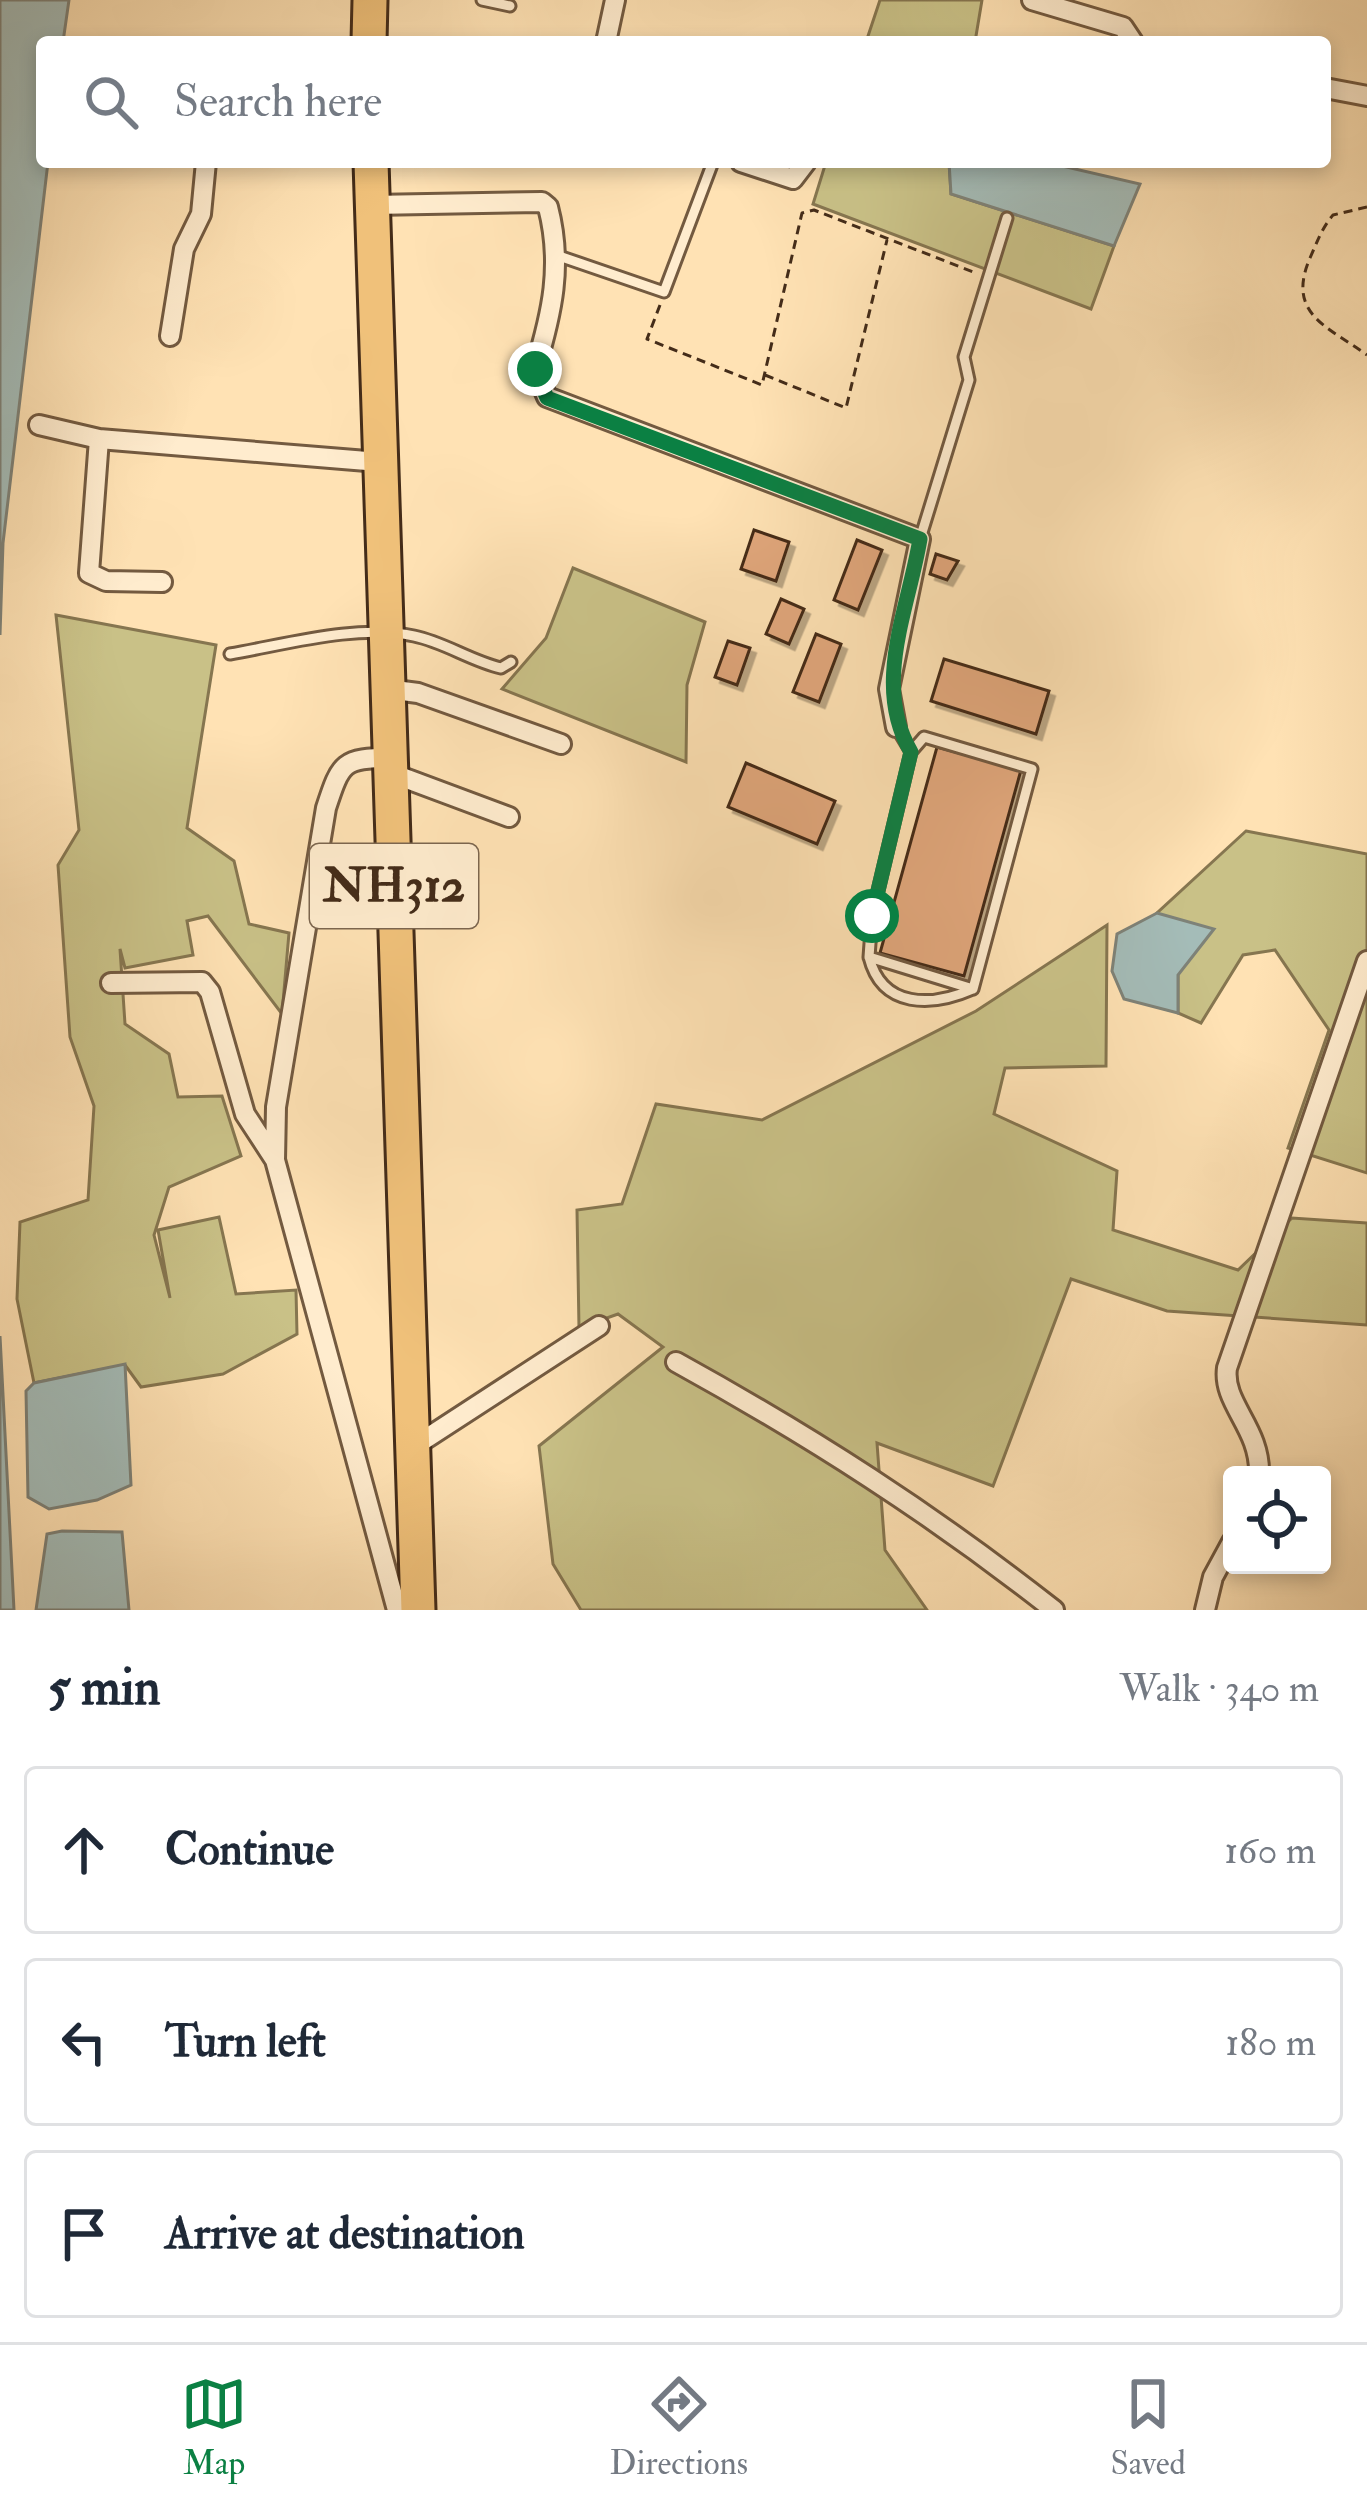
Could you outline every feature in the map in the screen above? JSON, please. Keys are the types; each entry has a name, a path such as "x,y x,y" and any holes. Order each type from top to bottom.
{"highway":[{"path":"369,36 370,0"},
{"name":"NH312","path":"371,168 418,1610"}],"street":[{"path":"607,36 615,0"},
{"path":"1032,0 1123,27 1129,36"},
{"path":"1331,89 1367,96"},
{"path":"170,336 184,249 201,214 205,168"},
{"path":"760,168 793,178 801,168"},
{"path":"372,205 542,202 548,207 556,255 552,314 535,369 547,398 920,539 889,688 896,727"},
{"path":"39,425 98,439 379,462"},
{"path":"98,439 89,573 106,581 162,582"},
{"path":"387,689 418,692 561,744"},
{"path":"397,1610 275,1160 276,1107 326,808 343,764 354,758 391,765 509,817"},
{"path":"1259,1466 1259,1446 1228,1390 1228,1368 1367,961"},
{"path":"111,983 202,982 210,992 244,1114 275,1160"},
{"path":"410,1449 598,1326"},
{"path":"676,1362 810,1436 935,1517 1054,1610"},
{"path":"1205,1610 1223,1559"}],"lane":[{"path":"482,0 510,6"},
{"path":"556,255 664,292 711,168"},
{"path":"920,539 969,380 964,357 1007,218"},
{"path":"230,654 385,632 419,637 501,668 511,662"},
{"path":"896,727 911,752"},
{"path":"924,736 1032,769 973,989 928,1004 890,993 874,978 869,958 872,916 911,752 924,736"},
{"path":"869,958 973,989"}],"path":[{"path":"1367,207 1333,214 1301,284 1301,299 1310,314 1367,355"},
{"path":"664,292 647,339 762,386 802,213 814,210 988,278"},
{"path":"764,374 846,408 888,238"}],"shaded area":[{"path":"880,0 982,0 976,36 868,36"},
{"path":"824,168 949,168 951,194 1114,246 1091,309 813,204"},
{"path":"573,568 705,622 687,685 686,762 502,689 546,638"},
{"path":"56,615 216,645 187,828 234,861 249,924 289,933 282,1014 208,916 187,921 193,955 125,968 120,949 125,1024 169,1054 178,1097 222,1096 241,1156 169,1187 154,1235 170,1298 158,1230 219,1217 236,1294 296,1290 297,1334 223,1374 141,1387 125,1365 34,1383 17,1299 20,1222 88,1200 94,1106 70,1037 58,865 79,830"},
{"path":"1246,831 1367,854 1367,1173 1288,1148 1329,1030 1275,950 1243,955 1201,1023 1178,1013 1178,975 1157,913"},
{"path":"1107,925 1106,1066 1005,1068 994,1114 1117,1171 1113,1230 1238,1270 1292,1218 1367,1223 1367,1325 1167,1311 1071,1279 993,1486 877,1443 885,1550 927,1610 581,1610 553,1564 539,1446 663,1347 618,1314 579,1328 577,1210 622,1204 656,1104 762,1120 976,1011"}],"water":[{"path":"0,0 69,0 64,36 36,36 36,168 47,168 3,543 0,635"},
{"path":"949,168 1071,168 1140,184 1114,246 951,194"},
{"path":"1157,913 1214,929 1178,975 1178,1013 1124,999 1112,971 1117,934"},
{"path":"0,1336 14,1610 0,1610"},
{"path":"125,1364 131,1485 97,1500 49,1509 28,1497 26,1391 34,1383"},
{"path":"122,1532 129,1610 36,1610 47,1534"}],"building":[{"path":"754,530 789,542 776,581 741,569"},
{"path":"857,540 882,550 858,610 834,600"},
{"path":"936,554 958,561 947,580 930,574"},
{"path":"781,599 804,609 789,644 766,634"},
{"path":"816,634 841,644 819,702 793,692"},
{"path":"728,641 750,648 737,685 715,677"},
{"path":"944,659 1049,691 1036,734 931,701"},
{"path":"937,747 1021,770 964,976 880,953"},
{"path":"746,763 835,801 817,844 728,807"}],"route":[{"path":"535,369 547,398 920,539 889,688 896,727 911,752 872,916"}]}
